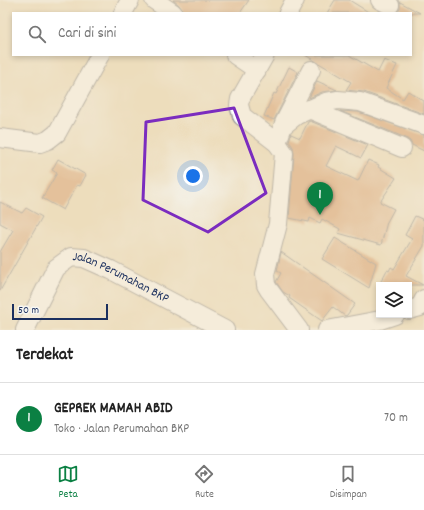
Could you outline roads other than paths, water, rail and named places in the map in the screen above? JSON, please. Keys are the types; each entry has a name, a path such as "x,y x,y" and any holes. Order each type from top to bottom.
{"street":[{"path":"124,12 130,0"},
{"path":"154,0 172,12"},
{"path":"289,12 296,0"},
{"path":"0,138 40,143 48,140 57,132 99,56"},
{"path":"239,56 261,62 240,99 239,105 242,116 246,120 280,134"},
{"path":"299,330 269,290 265,280 265,274 278,224 284,153 280,134 311,70"},
{"path":"280,134 297,115 326,102 338,100 360,102 424,124"},
{"path":"309,109 402,148"},
{"name":"Jalan Perumahan BKP","path":"25,330 56,268 71,257 84,258 111,270 225,330"},
{"path":"327,330 386,318"}],"place":[{"name":"GEPREK MAMAH ABID","path":"320,215"}]}
